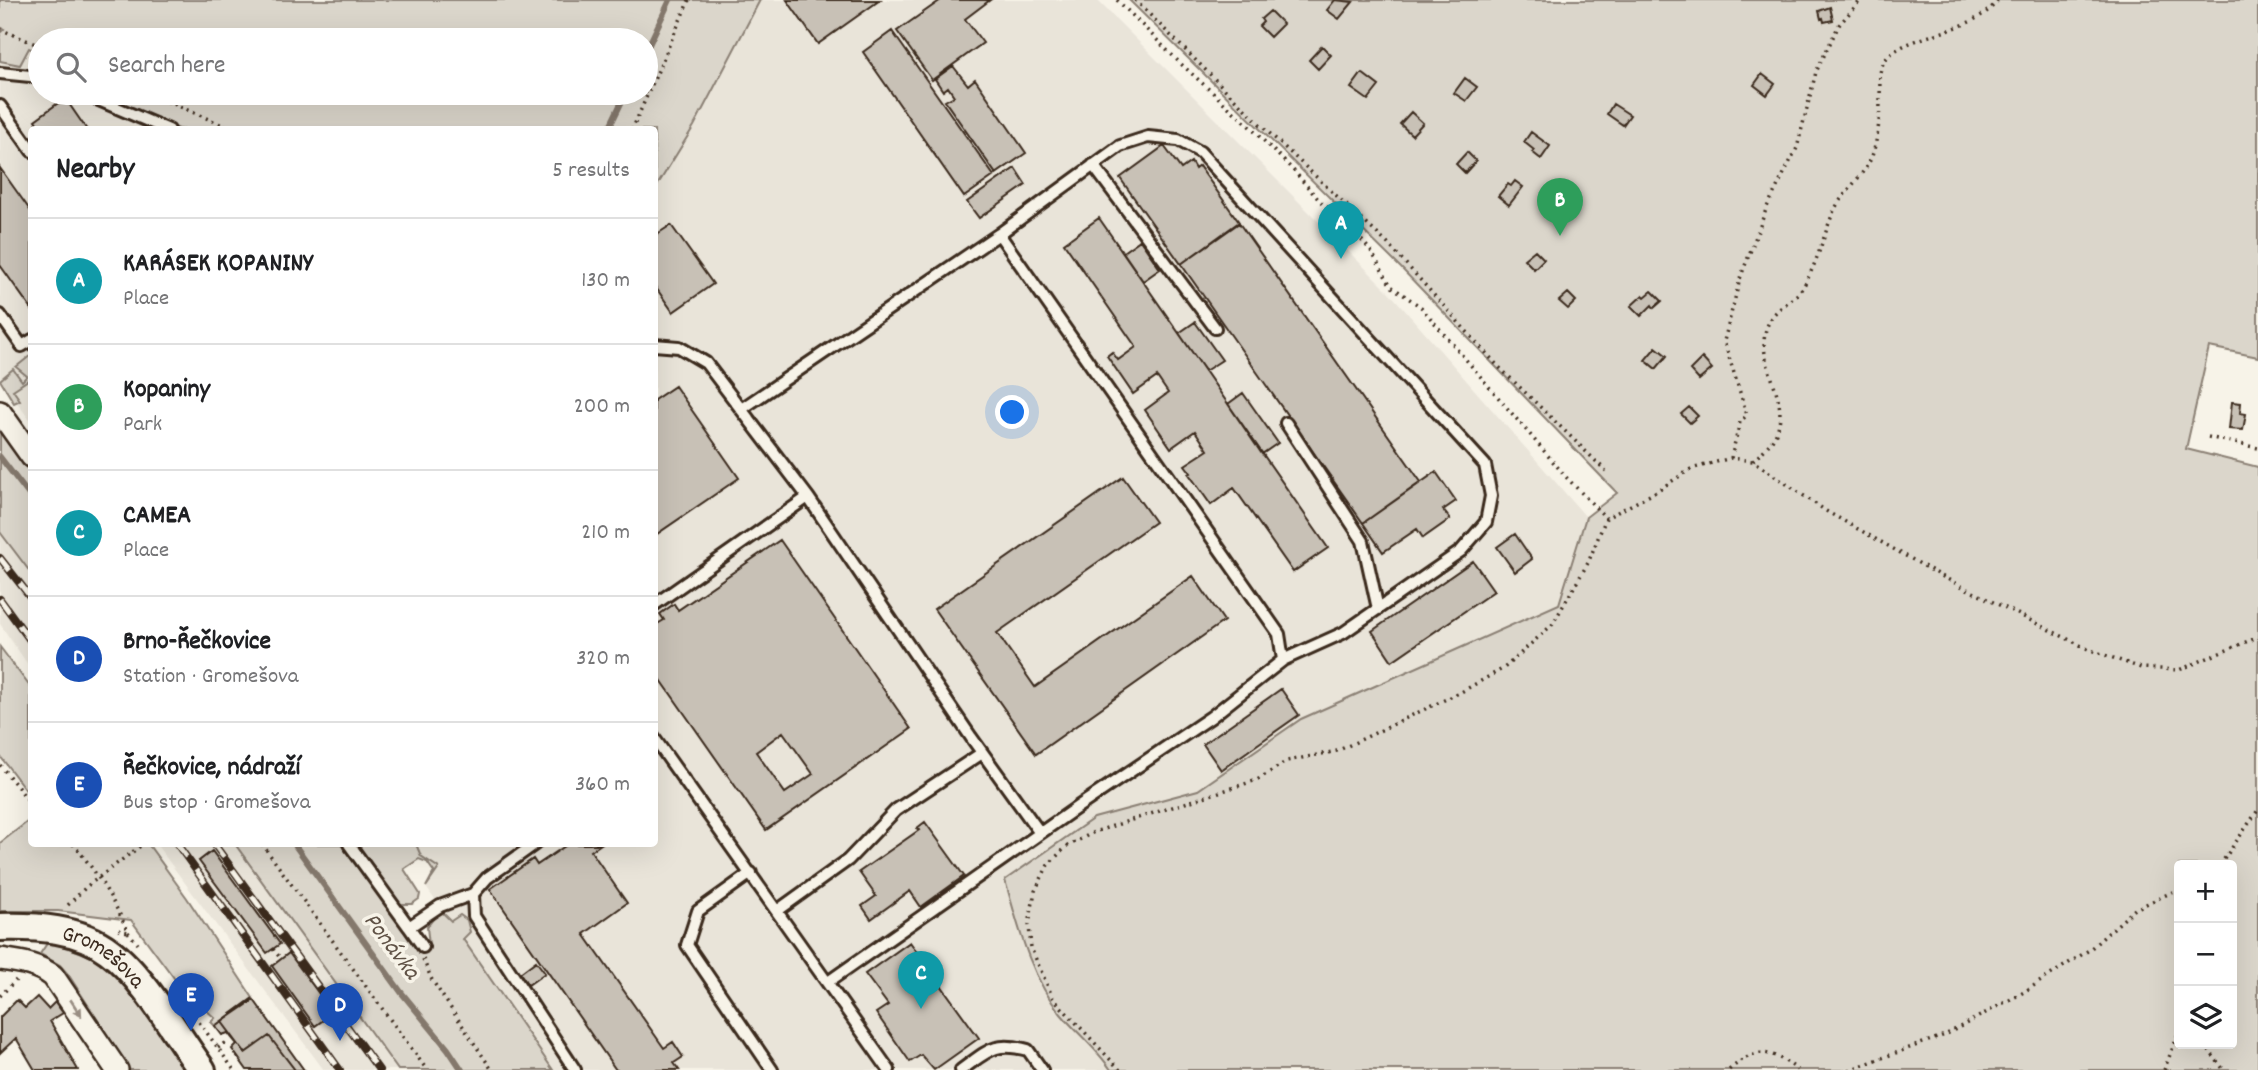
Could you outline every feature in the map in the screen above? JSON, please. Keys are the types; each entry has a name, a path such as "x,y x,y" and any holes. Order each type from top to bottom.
{"street":[{"path":"0,412 28,451"},
{"name":"Gromešova","path":"0,927 51,929 107,949 131,969 202,1070"},
{"name":"Gromešova","path":"0,959 35,965 53,976 117,1070"}],"lane":[{"path":"0,73 28,76"},
{"path":"110,105 160,126"},
{"path":"0,106 28,145"},
{"path":"743,408 999,234 1120,146 1148,137 1178,140 1200,152 1485,465 1491,496 1486,522 1461,551 1343,633 1283,660 1211,717 828,982"},
{"path":"1093,165 1215,328"},
{"path":"999,234 1279,634 1283,660"},
{"path":"0,315 22,346 28,342"},
{"path":"658,345 679,347 706,363 743,408 808,497 1040,833"},
{"path":"1286,423 1363,541 1378,609"},
{"path":"658,602 808,497"},
{"path":"658,748 751,873 889,1070"},
{"path":"777,911 848,860 896,810 982,752"},
{"path":"351,847 423,947"},
{"path":"409,927 440,906 473,894 487,878 531,847"},
{"path":"751,873 698,911 687,945 772,1070"},
{"path":"473,894 474,916 575,1070"},
{"path":"961,1070 993,1048 1009,1045 1028,1050 1042,1070"}],"path":[{"path":"658,71 689,0"},
{"path":"1117,0 1254,131 1320,201 1352,229 1371,251 1391,286 1421,307 1559,469 1606,518"},
{"path":"1135,0 1275,138 1388,244 1497,365 1606,471"},
{"path":"1731,458 1740,422 1746,415 1724,341 1740,279 1767,207 1797,148 1816,72 1839,26 1861,0"},
{"path":"1753,461 1773,440 1781,421 1779,394 1764,354 1764,335 1770,318 1803,288 1821,249 1834,211 1866,169 1877,137 1880,75 1884,61 1900,47 1950,30 1985,14 1998,0"},
{"path":"0,29 28,41"},
{"path":"176,105 225,126"},
{"path":"634,126 643,105"},
{"path":"2208,437 2258,448"},
{"path":"1120,1070 1054,998 1031,948 1029,925 1035,891 1048,865 1066,848 1094,832 1257,780 1287,761 1337,751 1461,692 1504,668 1552,625 1588,563 1606,518 1652,494 1690,469 1731,458 1753,461 1826,511 1934,572 2076,644 2141,668 2179,670 2258,637"},
{"path":"0,765 28,800"},
{"path":"2223,860 2258,810"},
{"path":"75,847 120,913 128,932 119,930"},
{"path":"68,905 97,878 139,847"},
{"path":"264,847 427,1070"},
{"path":"1849,1070 1945,1035 1979,1017 2089,950 2135,909 2174,891"},
{"path":"423,947 424,964 432,981 492,1070"},
{"path":"273,949 281,960"},
{"path":"0,996 17,978"},
{"path":"218,1048 227,1042"},
{"path":"2164,1070 2174,1045"},
{"path":"2208,1049 2224,1070"},
{"path":"1729,1070 1744,1058 1758,1053 1776,1054 1798,1070"}],"shaded area":[{"path":"0,0 760,0 694,126 658,184 658,126 172,126 121,105 658,105 658,28 28,28 28,50 20,65 0,61 0,33 4,29 0,27"},
{"path":"760,0 1097,0 1388,291 1586,517 1559,604 1301,719 1198,790 1094,818 1105,1060 1111,1070 553,1070 426,887 439,868 420,856 417,847 658,847 658,184 694,126"},
{"path":"1129,0 2258,0 2258,357 2209,347 2186,449 2258,467 2258,1070 1111,1070 1061,1014 1041,984 1026,950 1005,880 1094,818 1198,790 1301,719 1559,604 1586,517 1617,493 1401,268"},
{"path":"0,35 28,48 28,105 154,105 200,126 28,126 28,418 0,378"},
{"path":"28,357 28,380 13,390 20,400 14,403 0,380 13,369 22,381 27,376 16,367"},
{"path":"0,429 28,468 28,569 0,532"},
{"path":"0,532 28,569 28,665 0,624"},
{"path":"0,647 28,684 28,793 0,756"},
{"path":"28,821 28,847 150,847 253,998 215,1026 211,1022 215,1018 205,1009 200,1013 131,920 58,911 0,911 0,843"},
{"path":"158,847 237,847 399,1070 324,1070"},
{"path":"237,847 343,847 419,952 429,945 427,927 434,918 443,913 451,921 460,915 467,920 470,932 463,939 553,1070 398,1070"},
{"path":"356,847 417,847 421,856 439,868 426,887 434,872 427,862 419,859 404,869 420,894 419,899 412,904 400,904"},
{"path":"48,942 95,959 120,978 140,1003 184,1070 130,1070 68,974 60,965 40,954"}],"building":[{"path":"787,0 880,0 818,44"},
{"path":"941,0 990,0 965,19 983,43 932,80 897,31"},
{"path":"1335,0 1353,2 1339,19 1327,10"},
{"path":"1830,7 1833,20 1824,22 1819,11"},
{"path":"1270,11 1283,24 1270,37 1259,26 1263,22 1261,19"},
{"path":"892,31 994,176 964,197 863,52"},
{"path":"1322,46 1331,55 1318,69 1309,60"},
{"path":"953,66 968,85 975,79 1026,153 996,174 945,101 954,96 948,87 943,91 935,79"},
{"path":"1362,73 1379,86 1368,100 1351,88"},
{"path":"1762,74 1775,84 1767,95 1754,85"},
{"path":"1465,78 1477,87 1466,101 1454,93"},
{"path":"1613,104 1630,115 1623,125 1607,114"},
{"path":"55,105 70,105 84,126 39,126 35,120"},
{"path":"1411,112 1423,123 1412,135 1400,124"},
{"path":"1531,132 1550,146 1541,159 1524,142"},
{"path":"1164,146 1181,169 1191,162 1195,169 1199,166 1239,222 1181,264 1120,178"},
{"path":"1467,152 1476,161 1465,173 1456,164"},
{"path":"0,168 28,207 28,304 0,265"},
{"path":"1015,168 1026,185 979,218 967,202"},
{"path":"1515,181 1523,187 1509,205 1498,196 1508,184 1511,186"},
{"path":"1099,218 1328,548 1293,572 1234,488 1211,505 1189,474 1191,473 1185,465 1208,450 1195,431 1171,448 1145,410 1168,393 1157,377 1133,394 1107,356 1112,352 1118,360 1136,347 1064,243"},
{"path":"1239,223 1421,482 1363,523 1181,264"},
{"path":"671,225 713,284 673,312 658,291 658,233"},
{"path":"1140,240 1160,269 1143,281 1123,252"},
{"path":"1535,250 1544,259 1534,269 1524,259"},
{"path":"1652,291 1662,301 1654,308 1652,305 1641,316 1631,306"},
{"path":"1568,293 1576,301 1568,309 1559,301"},
{"path":"1195,322 1222,360 1205,371 1179,333"},
{"path":"1656,347 1667,356 1656,369 1645,360"},
{"path":"1702,358 1712,369 1699,380 1690,370"},
{"path":"675,386 739,478 658,533 658,397"},
{"path":"1243,393 1278,443 1262,454 1228,404"},
{"path":"2232,402 2241,403 2240,413 2246,414 2243,430 2229,429"},
{"path":"1689,407 1698,416 1690,423 1681,414"},
{"path":"1436,472 1456,501 1443,510 1450,519 1423,538 1417,529 1383,552 1363,523"},
{"path":"1123,477 1155,522 997,633 1035,687 1193,576 1224,621 1036,754 934,609"},
{"path":"1515,534 1532,559 1515,572 1497,547"},
{"path":"780,540 911,729 766,830 658,676 658,624 664,620 660,614 674,604 678,610","holes":["783,732 813,774 785,793 756,752"]},
{"path":"1473,561 1494,591 1392,661 1372,631"},
{"path":"1281,689 1299,715 1221,770 1203,744"},
{"path":"925,822 964,876 921,907 910,891 871,919 862,906 876,896 859,872 919,830 917,828"},
{"path":"564,847 597,847 591,851 627,903 584,934 664,1048 673,1042 683,1057 674,1063 679,1070 616,1070 490,889 533,859 537,865"},
{"path":"212,851 280,944 267,953 199,861"},
{"path":"910,942 979,1038 934,1070 921,1055 910,1062 876,1013 888,1005 865,974"},
{"path":"289,953 333,1013 315,1026 272,966"},
{"path":"536,961 545,973 528,985 520,973"},
{"path":"37,997 48,1009 55,1002 63,1013 50,1021 78,1070 35,1070 16,1038 0,1053 0,1017 17,1000 25,1008"},
{"path":"253,998 222,1022 245,1053 269,1036 295,1070 247,1070 232,1049 237,1044 228,1033 222,1035 215,1026"},
{"path":"254,1000 304,1070 295,1070 269,1036 245,1053 222,1022"}],"waterway":[{"path":"657,28 670,0"},
{"path":"610,126 620,105"},
{"name":"Ponávka","path":"0,457 28,494"},
{"name":"Ponávka","path":"296,847 401,992 462,1070"}],"railway":[{"path":"0,558 28,594"},
{"path":"0,599 28,638"},
{"path":"179,847 340,1070"},
{"path":"216,847 379,1070"}],"place":[{"name":"Kopaniny","path":"1560,236"},
{"name":"KARÁSEK KOPANINY","path":"1341,259"},
{"name":"CAMEA","path":"921,1009"},
{"name":"Řečkovice, nádraží","path":"191,1031"},
{"name":"Brno-Řečkovice","path":"340,1041"}]}
